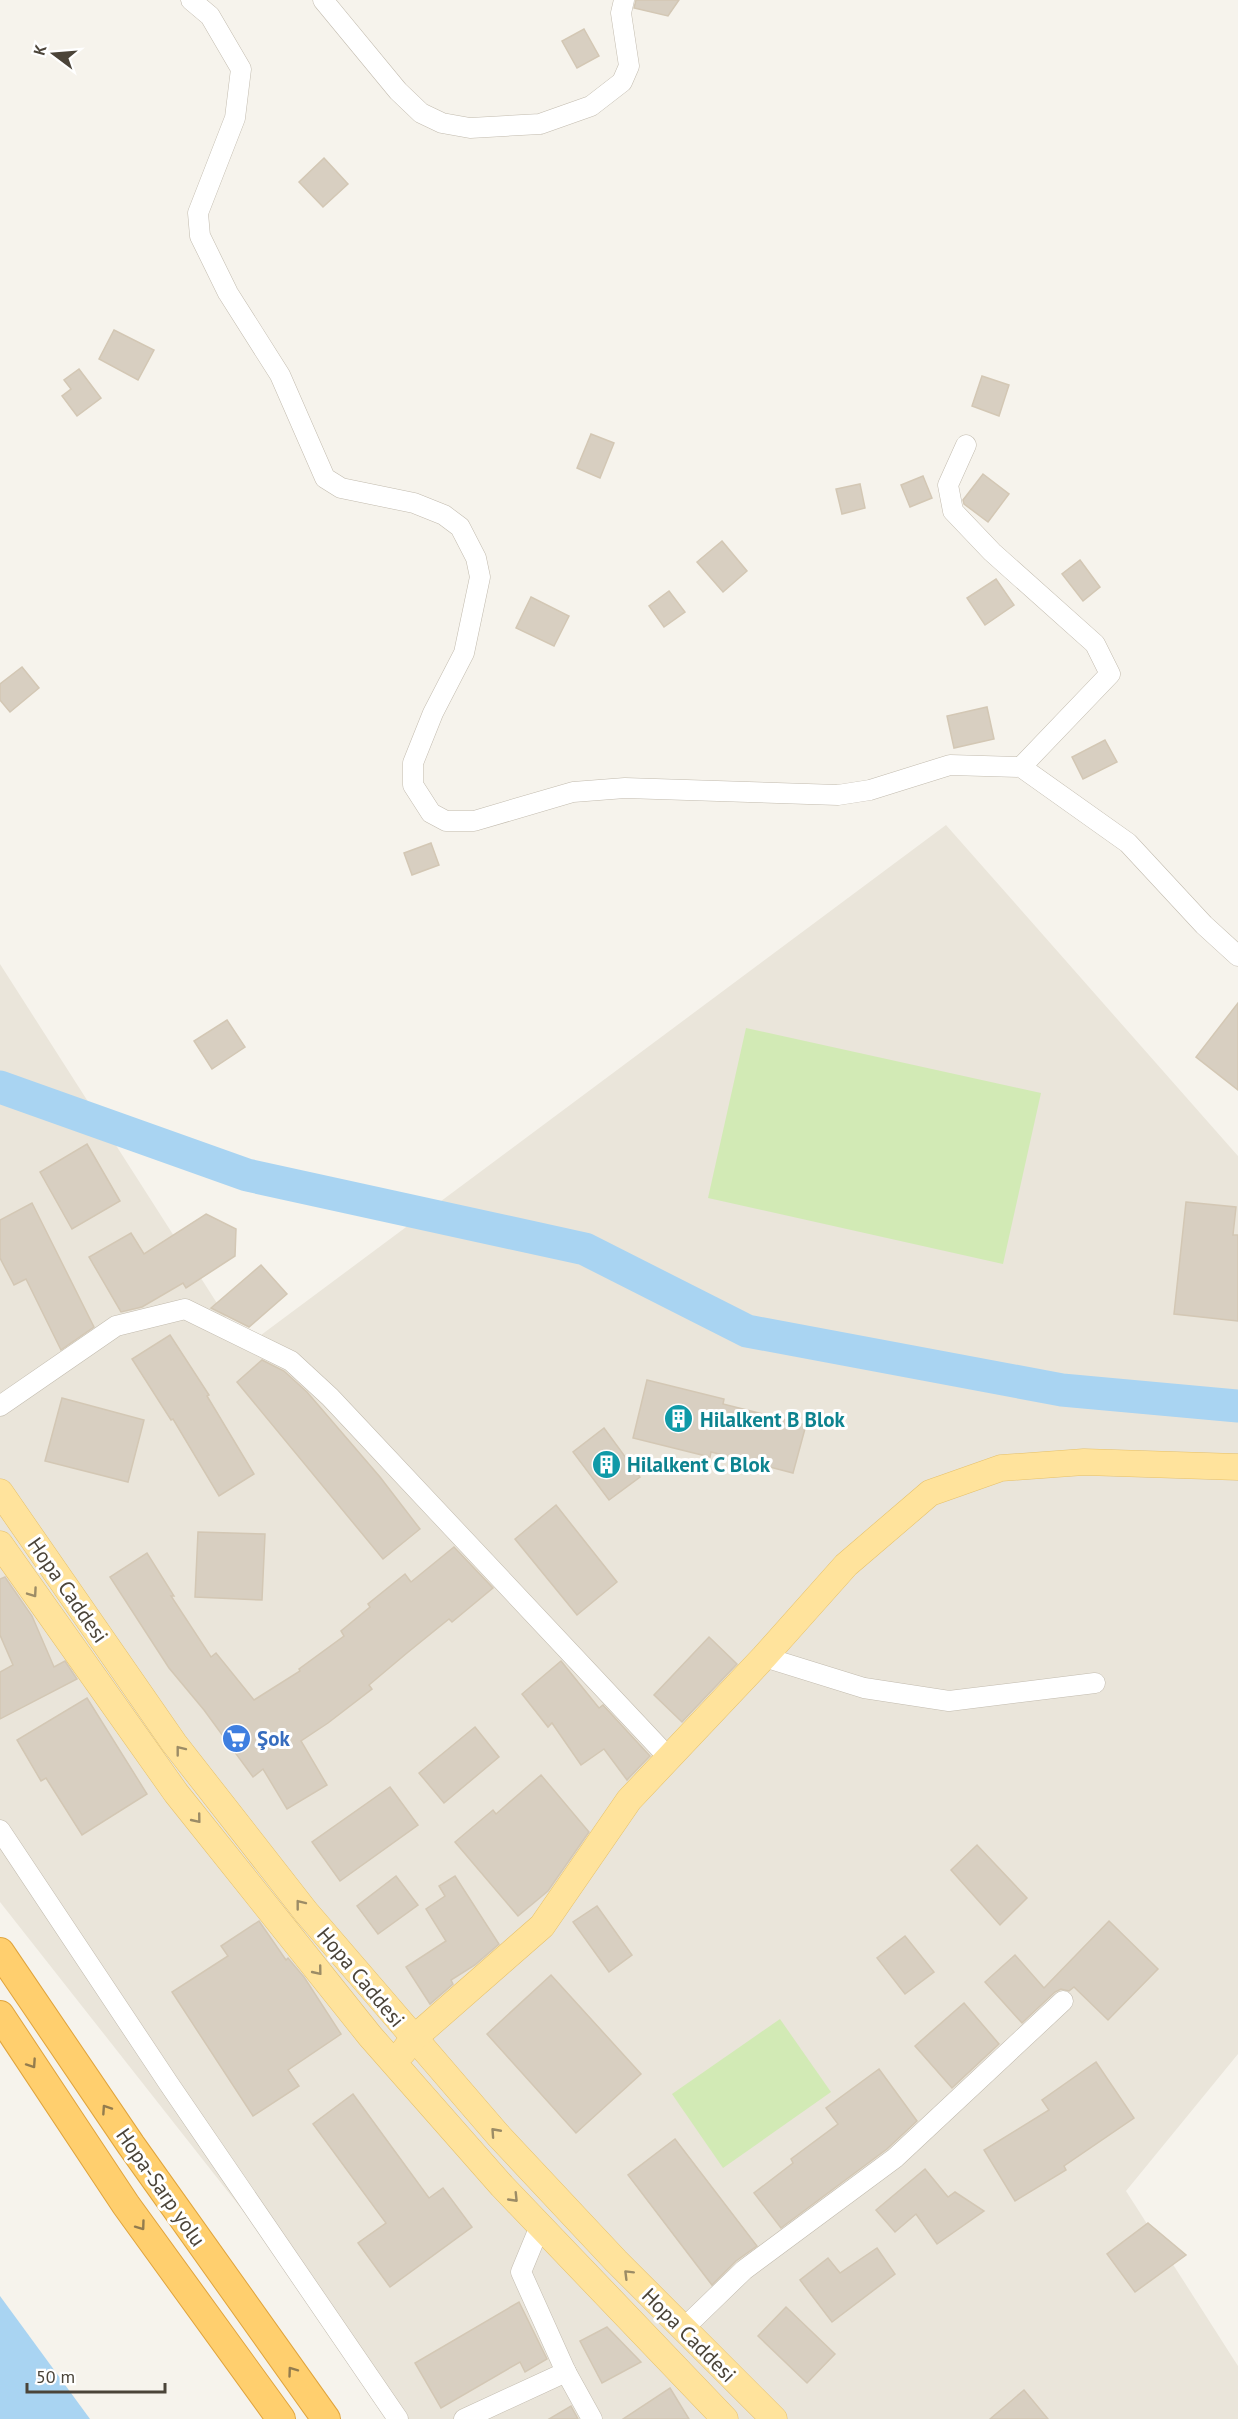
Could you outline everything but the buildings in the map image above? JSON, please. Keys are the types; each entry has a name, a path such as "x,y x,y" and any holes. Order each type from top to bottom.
{"highway":[{"name":"Hopa-Sarp yolu","path":"0,1952 131,2145 326,2419"},
{"path":"0,2015 126,2205 281,2419"}],"main road":[{"path":"394,2064 413,2039 542,1926 629,1800 764,1657 846,1565 930,1493 1001,1468 1084,1462 1238,1467"},
{"name":"Hopa Caddesi","path":"0,1492 174,1743 306,1912 498,2135 683,2329 774,2419"},
{"name":"Hopa Caddesi","path":"0,1544 176,1793 394,2064 502,2186 725,2419"}],"street":[{"path":"191,0 210,16 241,69 235,118 198,213 200,236 228,293 280,375 325,478 340,488 414,504 444,515 460,527 476,558 480,577 464,653 433,713 413,763 413,785 432,813 446,821 474,821 573,792 625,788 838,795 870,790 950,765 1021,767 1128,843 1204,925 1238,956"},
{"path":"323,0 398,91 421,113 442,123 470,128 540,124 591,106 622,82 629,66 621,13 624,0"},
{"path":"966,445 948,485 953,511 992,552 1095,644 1110,675 1021,767"},
{"path":"0,1406 116,1326 185,1309 291,1361 330,1397 669,1758"},
{"path":"764,1657 864,1688 949,1701 1095,1683"},
{"path":"0,1830 169,2084 398,2419"},
{"path":"683,2329 744,2270 895,2158 1064,2001"},
{"path":"540,2226 521,2272 566,2372 592,2419"},
{"path":"464,2419 566,2372"}],"shaded area":[{"path":"946,825 1238,1156 1238,2054 1126,2191 1238,2366 1238,2419 407,2419 0,1902 0,964 245,1347"}],"green space":[{"path":"746,1028 1041,1093 1003,1264 708,1198"},
{"path":"780,2019 831,2092 723,2168 672,2094"}],"water":[{"path":"0,2296 90,2419 0,2419"}],"waterway":[{"path":"0,1087 247,1175 585,1249 747,1331 1062,1390 1238,1406"}],"place":[{"name":"Hilalkent B Blok","path":"679,1419"},
{"name":"Hilalkent C Blok","path":"606,1464"},
{"name":"Şok","path":"236,1738"}]}
